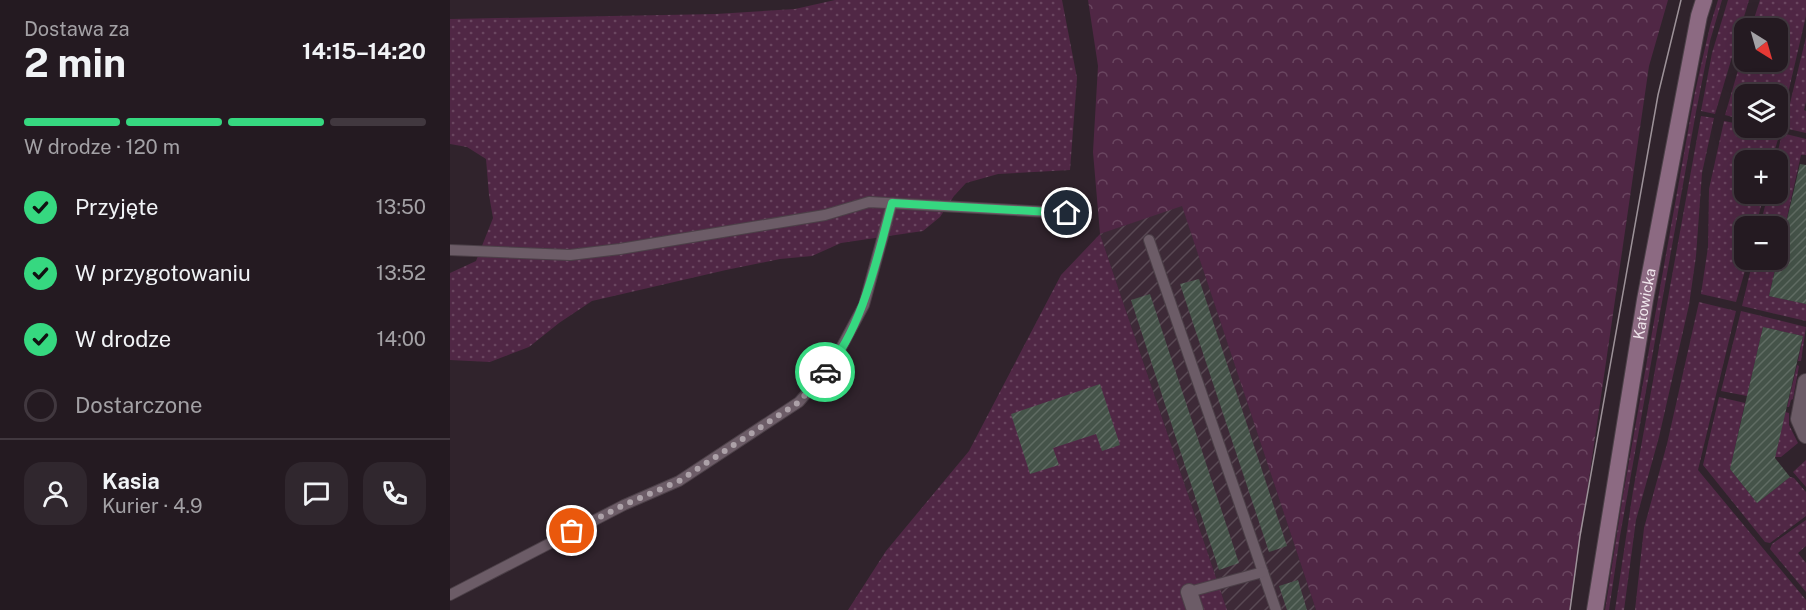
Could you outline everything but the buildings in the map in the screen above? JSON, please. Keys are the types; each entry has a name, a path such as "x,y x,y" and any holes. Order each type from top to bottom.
{"main road":[{"name":"Katowicka","path":"1594,610 1645,300 1696,27 1704,0"}],"street":[{"path":"1806,382 1799,419 1806,435"},
{"path":"1189,592 1195,610"}],"lane":[{"path":"450,250 570,255 620,249 825,215 869,202 1067,213"},
{"path":"451,592 624,505 679,481 799,402 833,363 864,305 892,203"},
{"path":"1149,240 1276,610"},
{"path":"1189,592 1263,572"}],"shaded area":[{"path":"1182,205 1316,610 1227,610 1100,234"}],"green space":[{"path":"835,0 1062,0 1077,78 1070,170 998,174 966,183 940,217 923,231 841,243 812,256 780,259 726,270 592,301 529,347 490,362 450,360 450,273 476,261 493,218 486,159 467,147 450,144 450,19 716,14 795,9"},
{"path":"1088,0 1668,0 1649,66 1570,610 1316,610 1182,206 1100,234 1093,152 1098,66"},
{"path":"1718,0 1722,0 1710,41 1696,112 1620,536 1609,610 1605,610 1623,495 1695,92"},
{"path":"1728,0 1749,0 1744,18 1734,18 1734,50 1715,114 1701,111 1712,53"},
{"path":"1760,0 1806,0 1806,16 1788,94 1788,84 1734,84 1738,72 1788,72 1788,18 1754,18"},
{"path":"1806,37 1804,110 1806,111 1806,133 1788,129 1788,111"},
{"path":"1734,84 1734,117 1725,115"},
{"path":"1701,116 1714,118 1702,173 1696,256 1689,305 1659,437 1636,520 1624,610 1615,610 1633,491"},
{"path":"1724,121 1734,123 1734,138 1778,138 1775,150 1734,150 1734,204 1762,204 1758,216 1734,216 1734,270 1745,270 1736,302 1701,294 1708,247 1709,189"},
{"path":"1788,134 1806,139 1806,155 1801,155 1787,216 1762,216 1766,204 1788,204 1788,150 1778,150 1781,138 1788,138"},
{"path":"1100,234 1227,610 848,610 886,551 969,451 1061,275"},
{"path":"1751,270 1775,270 1769,296 1806,304 1806,321 1742,306"},
{"path":"1699,302 1736,311 1698,470 1806,600 1806,610 1635,610 1644,528 1667,444"},
{"path":"1741,311 1806,327 1801,361 1798,361 1803,336 1763,327 1747,396 1721,391"},
{"path":"1797,365 1799,366 1793,399 1787,407"},
{"path":"1719,397 1745,403 1730,469 1757,503 1790,477 1794,478 1806,492 1806,516 1770,543 1765,542 1703,465"},
{"path":"1785,412 1789,413 1789,425 1798,443 1781,457 1775,457"},
{"path":"1806,460 1806,487 1793,472"},
{"path":"1806,520 1806,546 1798,553 1806,563 1806,592 1770,549 1772,544"}],"tram line":[{"path":"1570,610 1580,536 1658,95 1681,0"}],"way so far":[{"path":"572,531 679,481 799,402 825,372"}],"route":[{"path":"825,372 833,363 864,305 892,203 1067,213"}]}
